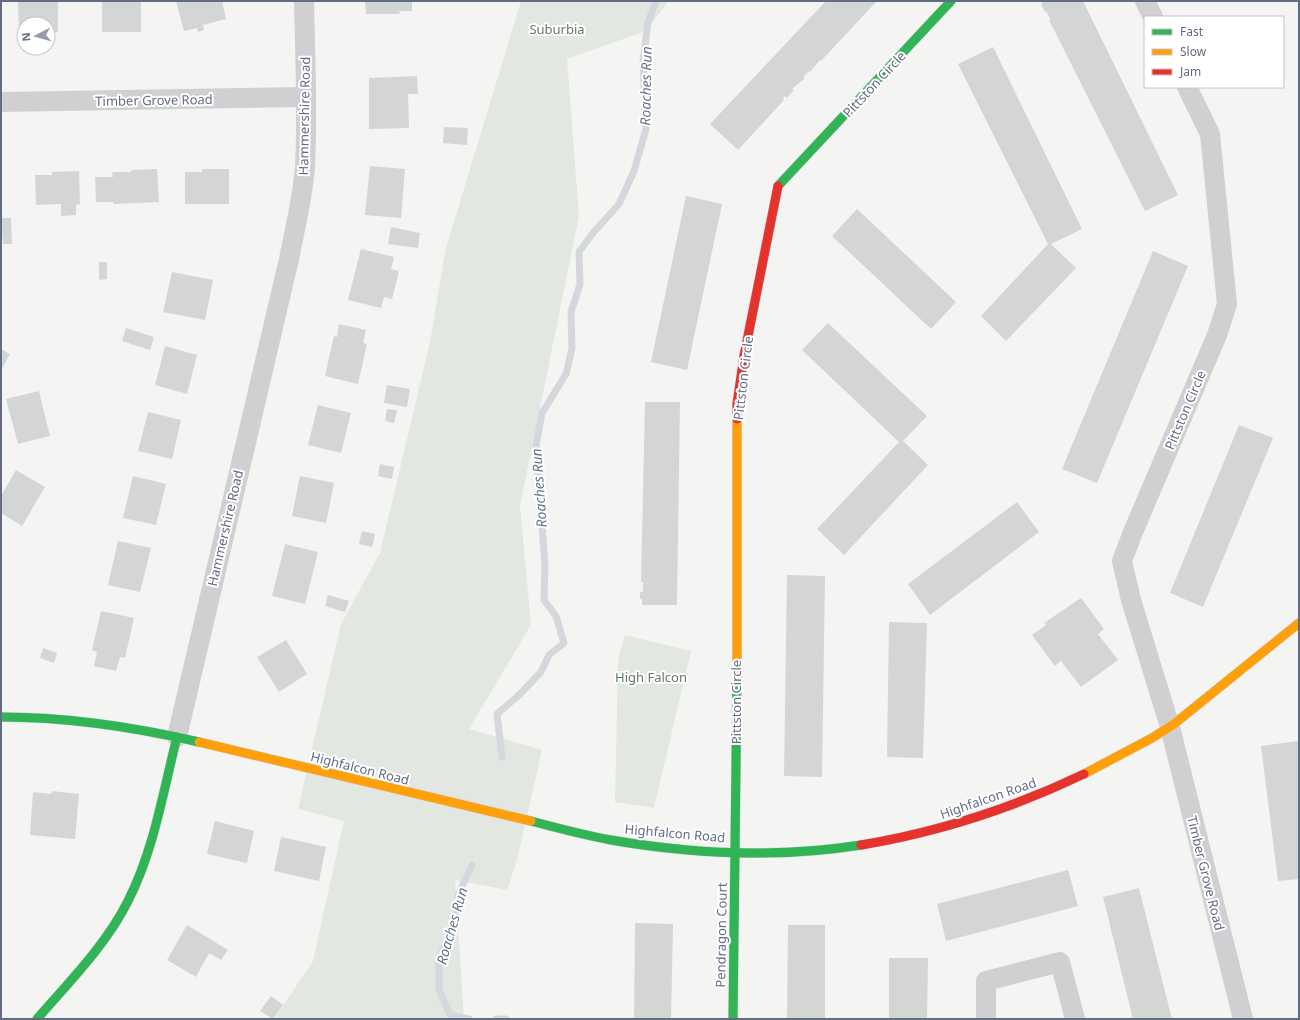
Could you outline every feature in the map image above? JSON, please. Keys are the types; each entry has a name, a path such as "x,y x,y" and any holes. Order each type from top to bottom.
{"street":[{"name":"Hammershire Road","path":"38,1019 117,921 135,885 147,853 177,737 289,259 305,166 306,97 304,1"},
{"name":"Pittston Circle","path":"735,852 737,404 744,356 778,186 951,1"},
{"path":"1145,1 1152,16"},
{"name":"Pittston Circle","path":"1170,727 1131,600 1122,561 1217,335 1227,304 1210,134 1187,88"},
{"name":"Timber Grove Road","path":"1,102 306,97"},
{"name":"Highfalcon Road","path":"1,717 36,717 97,722 177,737 610,840 677,849 735,852 805,851 867,843 935,829 995,812 1050,790 1109,762 1170,727 1299,623"},
{"name":"Timber Grove Road","path":"1170,727 1243,1019"},
{"name":"Pendragon Court","path":"732,1019 735,852"},
{"path":"986,1019 986,981 1060,962 1076,1019"}],"green space":[{"name":"Suburbia","path":"521,1 669,1 646,31 567,59 579,216 520,506 531,625 469,729 542,750 517,860 507,890 455,880 464,1019 274,1019 313,961 344,821 298,809 341,624 380,553 430,342 445,251"},
{"name":"High Falcon","path":"625,635 691,651 654,808 615,802 618,660"}],"building":[{"path":"18,1 58,1 58,32 56,32 56,16 18,16"},
{"path":"102,1 141,1 141,32 102,32"},
{"path":"176,1 222,1 226,19 203,25 204,30 198,32 197,28 184,31"},
{"path":"365,1 412,1 412,11 400,11 399,14 366,14"},
{"path":"826,1 877,1 821,61 820,60 810,72 809,71 803,77 805,78 792,89 794,90 787,98 785,96 783,99 784,100 738,150 710,124"},
{"path":"1042,1 1083,1 1178,195 1145,211 1049,20 1050,19 1046,11 1045,12 1041,4 1043,3"},
{"path":"993,47 1082,229 1051,244 1076,268 1006,341 981,316 1048,244 958,64"},
{"path":"417,76 418,94 408,94 409,128 369,129 369,78"},
{"path":"444,127 468,128 467,145 443,143"},
{"path":"370,166 405,169 401,218 365,215"},
{"path":"157,169 159,202 114,204 113,202 96,202 95,177 113,177 112,172 131,172 131,170"},
{"path":"202,169 229,169 229,204 185,204 185,172 202,172"},
{"path":"79,171 80,204 76,205 76,215 61,216 61,204 36,205 35,175 52,175 52,172"},
{"path":"686,196 722,204 687,370 651,362"},
{"path":"857,209 956,302 931,329 832,236"},
{"path":"1,218 11,218 12,244 3,244"},
{"path":"391,227 420,233 418,248 388,244"},
{"path":"361,249 394,257 391,269 399,271 392,299 384,297 381,308 348,300"},
{"path":"1153,251 1188,266 1097,483 1062,469"},
{"path":"99,262 107,262 107,279 99,280"},
{"path":"172,272 213,280 205,320 163,312"},
{"path":"828,323 927,416 903,441 928,465 844,555 817,529 899,442 802,350"},
{"path":"339,324 366,330 363,343 367,344 358,384 325,376 334,336 337,337"},
{"path":"126,328 154,337 150,350 122,341"},
{"path":"165,346 197,355 187,394 155,385"},
{"path":"1,349 10,354 1,370"},
{"path":"387,385 410,389 407,407 384,403"},
{"path":"39,391 50,436 18,444 6,399"},
{"path":"645,402 680,402 677,605 642,605 642,599 640,599 640,592 643,592 643,582 641,582"},
{"path":"318,405 351,413 341,453 308,445"},
{"path":"387,409 397,410 394,423 385,421"},
{"path":"148,412 181,420 172,459 138,451"},
{"path":"1239,425 1273,438 1203,607 1170,593"},
{"path":"380,464 394,467 392,479 378,476"},
{"path":"16,470 45,487 22,526 1,513 1,496"},
{"path":"133,476 166,484 156,525 123,518"},
{"path":"300,476 334,483 326,523 292,516"},
{"path":"1017,502 1039,532 930,615 908,584"},
{"path":"362,531 375,534 372,547 359,544"},
{"path":"118,541 151,548 140,592 108,585"},
{"path":"285,544 318,552 305,604 272,596"},
{"path":"787,575 825,576 822,777 784,776"},
{"path":"328,595 349,601 345,612 325,606"},
{"path":"1081,598 1104,629 1098,634 1118,660 1081,687 1061,661 1055,666 1032,635 1046,625 1044,623"},
{"path":"101,611 134,618 125,658 120,657 116,671 94,666 97,652 92,650"},
{"path":"889,622 927,623 923,758 887,757"},
{"path":"286,640 307,674 279,692 257,657"},
{"path":"43,648 57,653 54,663 40,658"},
{"path":"1298,741 1299,879 1278,881 1261,746"},
{"path":"52,791 79,794 75,839 30,835 33,792 51,794"},
{"path":"215,821 254,831 247,863 207,854"},
{"path":"281,837 326,847 319,881 274,871"},
{"path":"1068,870 1078,906 946,941 937,904"},
{"path":"1139,888 1172,1019 1133,1019 1103,897"},
{"path":"635,923 673,924 671,1019 634,1019"},
{"path":"187,925 228,950 221,960 209,953 196,977 167,960"},
{"path":"788,925 825,925 825,1019 787,1019"},
{"path":"889,958 928,958 927,1019 889,1019"},
{"path":"271,996 283,1005 273,1019 260,1011"}],"waterway":[{"name":"Roaches Run","path":"502,757 497,714 519,695 541,672 549,655 564,643 556,616 544,600 545,566 536,445 542,413 566,374 572,348 571,312 580,284 579,252 593,233 619,204 634,171 646,129 643,62 648,22 656,1"},
{"name":"Roaches Run","path":"469,1019 450,1015 439,989 439,961 457,912 458,895 472,865"},
{"name":"Roaches Run","path":"496,1019 506,1019"}],"traffic: fast":[{"path":"778,186 951,1"},
{"path":"733,1019 737,679"},
{"path":"1,717 26,717 76,721 125,727 199,742"},
{"path":"37,1019 98,948 109,933 128,901 145,862 177,737"},
{"path":"531,821 611,840 673,849 736,853 767,853 799,852 861,845"}],"traffic: slow":[{"path":"737,419 737,679"},
{"path":"1084,774 1152,738 1174,724 1299,623"},
{"path":"199,742 531,821"}],"traffic: jam":[{"path":"737,419 737,404 744,356 778,186"},
{"path":"861,845 890,840 947,826 1030,798 1084,774"}]}
